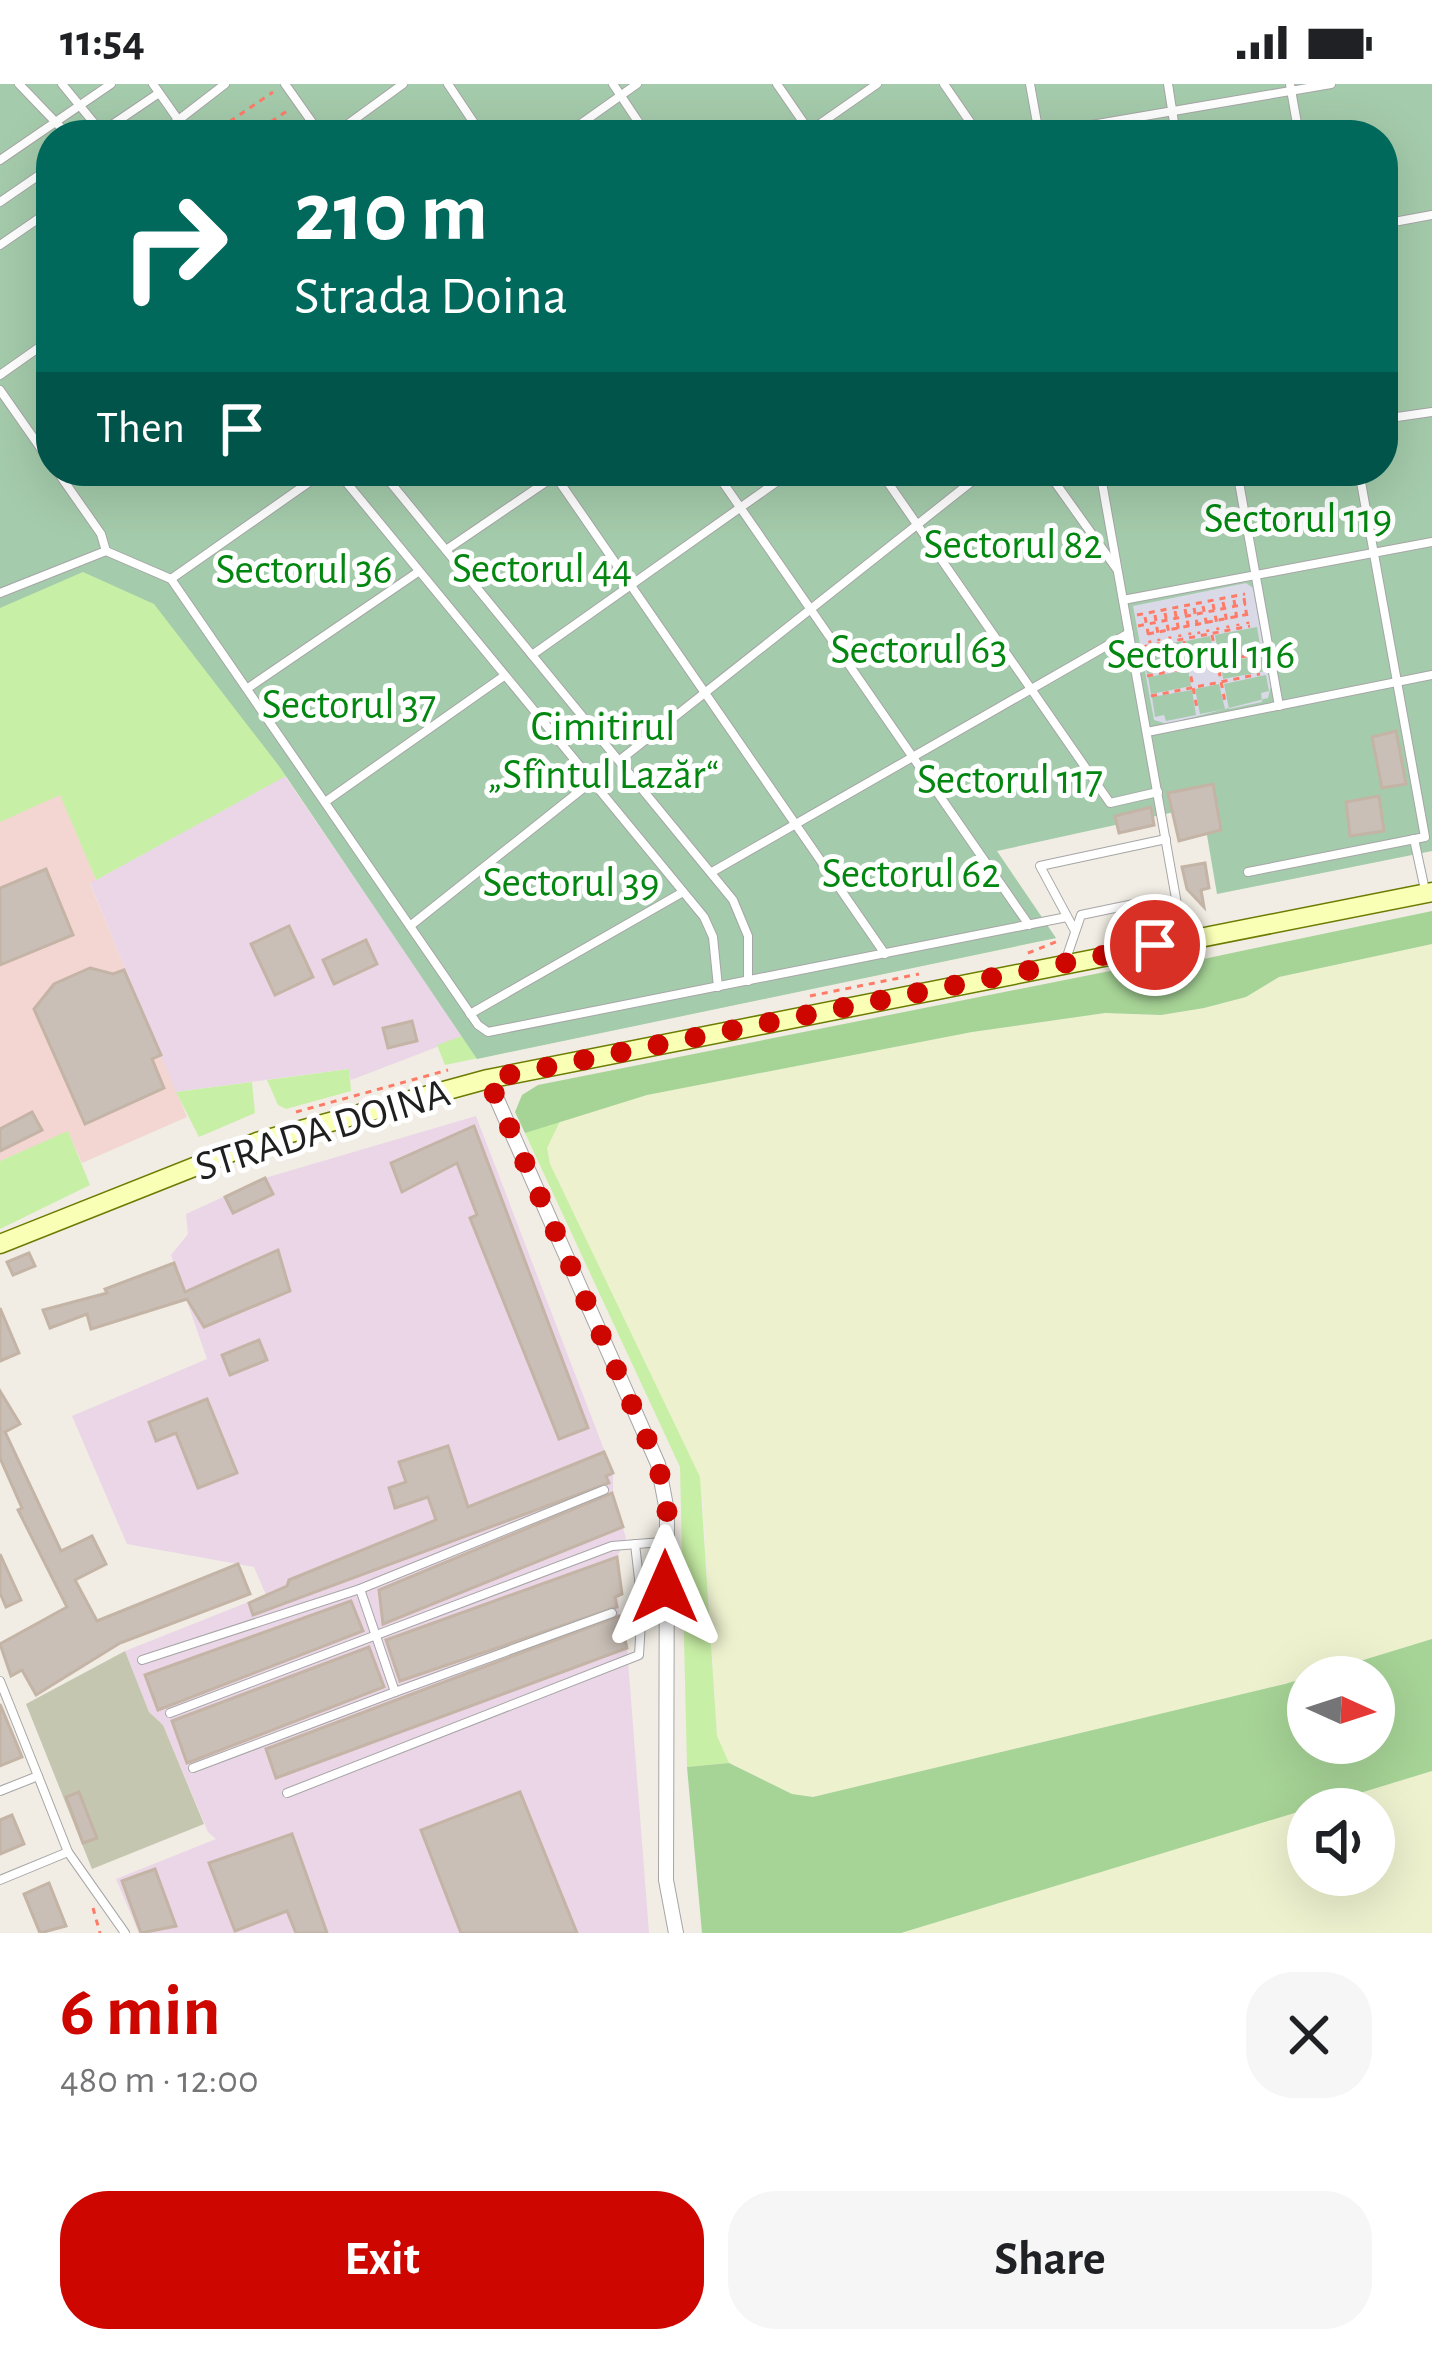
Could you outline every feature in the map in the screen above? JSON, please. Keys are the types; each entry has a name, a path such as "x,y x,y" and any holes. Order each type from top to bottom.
{"main road":[{"name":"STRADA DOINA","path":"0,1244 257,1142 488,1079 1429,893"}],"street":[{"path":"488,1079 658,1464 667,1511 662,1542 666,1880 676,1933"}],"lane":[{"path":"19,84 52,120"},
{"path":"62,84 90,120"},
{"path":"59,120 111,84"},
{"path":"181,120 225,84"},
{"path":"285,84 310,120"},
{"path":"354,120 403,84"},
{"path":"448,84 472,120"},
{"path":"613,84 637,120"},
{"path":"586,120 637,84"},
{"path":"777,84 800,120"},
{"path":"828,120 877,84"},
{"path":"944,84 969,120"},
{"path":"1030,84 1036,120"},
{"path":"1168,84 1174,120"},
{"path":"1122,120 1291,87 1331,84"},
{"path":"1291,87 1296,120"},
{"path":"117,120 156,88 178,120"},
{"path":"0,160 36,136"},
{"path":"0,202 36,177"},
{"path":"1398,221 1432,214"},
{"path":"0,245 36,220"},
{"path":"0,375 36,350"},
{"path":"0,390 36,442"},
{"path":"1398,417 1432,412"},
{"path":"67,486 101,534 106,551"},
{"path":"171,579 304,486"},
{"path":"349,486 710,927 718,987"},
{"path":"393,486 712,872 745,923 748,981"},
{"path":"446,550 537,486"},
{"path":"565,486 886,954"},
{"path":"725,486 1029,925"},
{"path":"532,655 771,486"},
{"path":"890,486 1110,803 1158,792"},
{"path":"620,760 967,486"},
{"path":"1058,486 1119,572"},
{"path":"1103,486 1184,939"},
{"path":"1240,486 1280,706"},
{"path":"1248,872 1428,836 1362,486"},
{"path":"1123,600 1432,542"},
{"path":"0,593 91,553 106,551 171,579 470,1014 495,1034 1067,916"},
{"path":"248,688 418,572"},
{"path":"712,872 1132,629"},
{"path":"1147,731 1432,675"},
{"path":"325,802 504,676"},
{"path":"410,926 591,782"},
{"path":"1076,931 1040,866 1166,839"},
{"path":"1414,839 1429,893"},
{"path":"470,1014 683,892"},
{"path":"1065,962 1081,916 1153,901 1184,939"},
{"path":"142,1660 360,1589 604,1490"},
{"path":"170,1713 612,1546 662,1542"},
{"path":"287,1792 639,1655 642,1605 635,1544"},
{"path":"642,1605 665,1587"},
{"path":"360,1589 395,1693"},
{"path":"193,1768 612,1613"},
{"path":"0,1681 68,1852 125,1933"},
{"path":"0,1791 38,1776"},
{"path":"0,1880 68,1852"}],"path":[{"path":"232,120 285,84"},
{"path":"273,120 298,103"},
{"path":"1241,584 1249,626"},
{"path":"1231,586 1239,628"},
{"path":"1221,588 1228,630"},
{"path":"1210,590 1227,710"},
{"path":"1201,592 1213,633"},
{"path":"1134,616 1253,593"},
{"path":"1192,594 1199,636"},
{"path":"1183,596 1188,626 1184,639"},
{"path":"1172,598 1198,716"},
{"path":"1162,600 1170,642"},
{"path":"1152,602 1160,644"},
{"path":"1132,629 1255,603"},
{"path":"1142,604 1150,645"},
{"path":"1148,634 1257,613"},
{"path":"1140,648 1258,624"},
{"path":"1145,676 1263,653"},
{"path":"1150,696 1267,673"}],"shaded area":[{"path":"1246,583 1253,588 1271,686 1268,698 1262,700 1261,693 1269,691 1266,675 1224,684 1229,708 1167,724 1154,720 1133,606","holes":["1257,627 1261,651 1219,659 1215,635","1210,636 1215,660 1191,666 1186,641","1182,641 1187,666 1147,674 1142,649","1262,655 1265,671 1223,679 1221,663","1188,670 1191,686 1151,694 1148,677","1219,684 1225,709 1200,714 1195,689","1192,690 1196,715 1166,721 1164,715 1155,717 1152,697"]},
{"path":"285,776 463,1037 351,1080 348,1069 176,1092 90,883"},
{"path":"60,794 96,880 90,884 187,1117 82,1163 68,1132 0,1161 0,822"},
{"path":"1432,944 1432,1639 1376,1656 1287,1656 1285,1684 813,1797 792,1794 729,1763 717,1736 703,1499 550,1164 547,1148 561,1119 646,1095 972,1032 1105,1013 1161,1015 1204,1008 1246,997 1279,977"},
{"path":"476,1116 613,1473 613,1496 626,1538 617,1557 619,1617 627,1648 649,1933 139,1933 116,1879 216,1839 208,1832 163,1725 149,1712 125,1651 266,1595 254,1567 127,1544 72,1416 207,1359 171,1255 188,1234 186,1214 265,1178"},
{"path":"125,1651 149,1712 163,1725 204,1824 92,1869 26,1704"},
{"path":"1432,1771 1432,1933 901,1933 1287,1815 1287,1896 1395,1896 1395,1788 1376,1788"}],"green space":[{"name":"Cimitirul „Sfîntul Lazăr“","path":"0,84 1432,84 1432,851 1217,894 1202,806 997,851 1056,938 477,1059 279,766 154,604 83,572 0,608"},
{"path":"92,557 1056,938 445,1065 437,1045 462,1036 286,776 96,880 60,795 0,822 0,597"},
{"path":"1432,911 1432,944 1279,977 1246,997 1204,1008 1161,1015 1105,1013 972,1032 647,1095 525,1133 515,1112 522,1095 538,1085 1115,970 1150,970 1151,981 1176,978 1175,965"},
{"path":"349,1069 351,1091 286,1109 278,1105 267,1080"},
{"path":"252,1082 255,1113 199,1137 176,1092"},
{"path":"561,1119 547,1148 550,1164 700,1477 717,1736 729,1763 687,1767 680,1467 525,1133"},
{"path":"68,1131 90,1185 0,1229 0,1161"},
{"path":"1432,1639 1432,1771 1376,1788 1287,1788 1287,1815 901,1933 702,1933 687,1767 729,1763 792,1794 813,1797 1287,1683 1287,1764 1395,1764 1395,1656 1376,1656"}],"building":[{"path":"1396,731 1406,784 1382,788 1372,737"},
{"path":"1213,784 1221,830 1179,841 1168,793"},
{"path":"1379,796 1384,831 1350,836 1346,802"},
{"path":"1151,807 1154,825 1119,833 1115,816"},
{"path":"1205,863 1209,888 1201,890 1204,907 1187,889 1182,867"},
{"path":"46,869 73,935 0,965 0,888"},
{"path":"289,926 313,977 275,995 251,944"},
{"path":"366,940 377,964 334,984 323,960"},
{"path":"90,968 113,974 124,970 161,1055 152,1059 164,1088 85,1124 34,1009 54,984"},
{"path":"412,1021 417,1041 388,1048 383,1028"},
{"path":"32,1112 42,1130 0,1151 0,1129"},
{"path":"474,1126 588,1428 559,1439 470,1218 477,1215 457,1163 402,1192 391,1163"},
{"path":"265,1178 273,1194 233,1213 225,1197"},
{"path":"278,1250 290,1291 204,1327 187,1299 91,1329 87,1314 50,1328 43,1310 107,1293 105,1289 174,1263 185,1292"},
{"path":"29,1253 35,1266 13,1275 7,1262"},
{"path":"0,1308 19,1353 0,1361"},
{"path":"259,1340 267,1360 230,1375 222,1355"},
{"path":"0,1391 20,1424 5,1432 61,1551 92,1536 106,1564 75,1580 97,1621 238,1564 250,1594 120,1643 36,1695 22,1670 11,1676 0,1644 67,1607 18,1510 22,1508 0,1458"},
{"path":"207,1399 237,1473 198,1488 176,1433 156,1441 149,1422"},
{"path":"448,1446 468,1507 604,1452 613,1473 606,1476 609,1483 253,1615 249,1603 287,1586 289,1580 436,1520 428,1497 395,1508 389,1488 406,1482 399,1462"},
{"path":"612,1493 623,1527 383,1624 379,1590"},
{"path":"0,1554 21,1600 6,1607 0,1593"},
{"path":"617,1557 622,1594 615,1597 617,1607 400,1681 386,1640"},
{"path":"351,1601 363,1631 158,1710 145,1675"},
{"path":"619,1616 627,1648 276,1778 266,1749"},
{"path":"369,1647 384,1687 187,1763 172,1721"},
{"path":"0,1704 22,1757 0,1766"},
{"path":"79,1792 97,1838 83,1843 66,1797"},
{"path":"520,1792 577,1933 461,1933 421,1830"},
{"path":"12,1815 24,1844 0,1854 0,1820"},
{"path":"292,1834 327,1933 296,1933 287,1911 235,1931 209,1863"},
{"path":"155,1869 176,1926 141,1933 122,1881"},
{"path":"49,1883 66,1926 40,1933 24,1894"}],"route":[{"path":"665,1587 662,1542 667,1511 658,1464 488,1079 1155,945"}],"park label":[{"name":"Sectorul 119","path":"1298,517"},
{"name":"Sectorul 82","path":"1013,543"},
{"name":"Sectorul 44","path":"542,567"},
{"name":"Sectorul 36","path":"304,568"},
{"name":"Sectorul 63","path":"919,648"},
{"name":"Sectorul 116","path":"1201,653"},
{"name":"Sectorul 37","path":"349,703"},
{"name":"Sectorul 117","path":"1010,778"},
{"name":"Sectorul 62","path":"911,872"},
{"name":"Sectorul 39","path":"571,881"}]}
